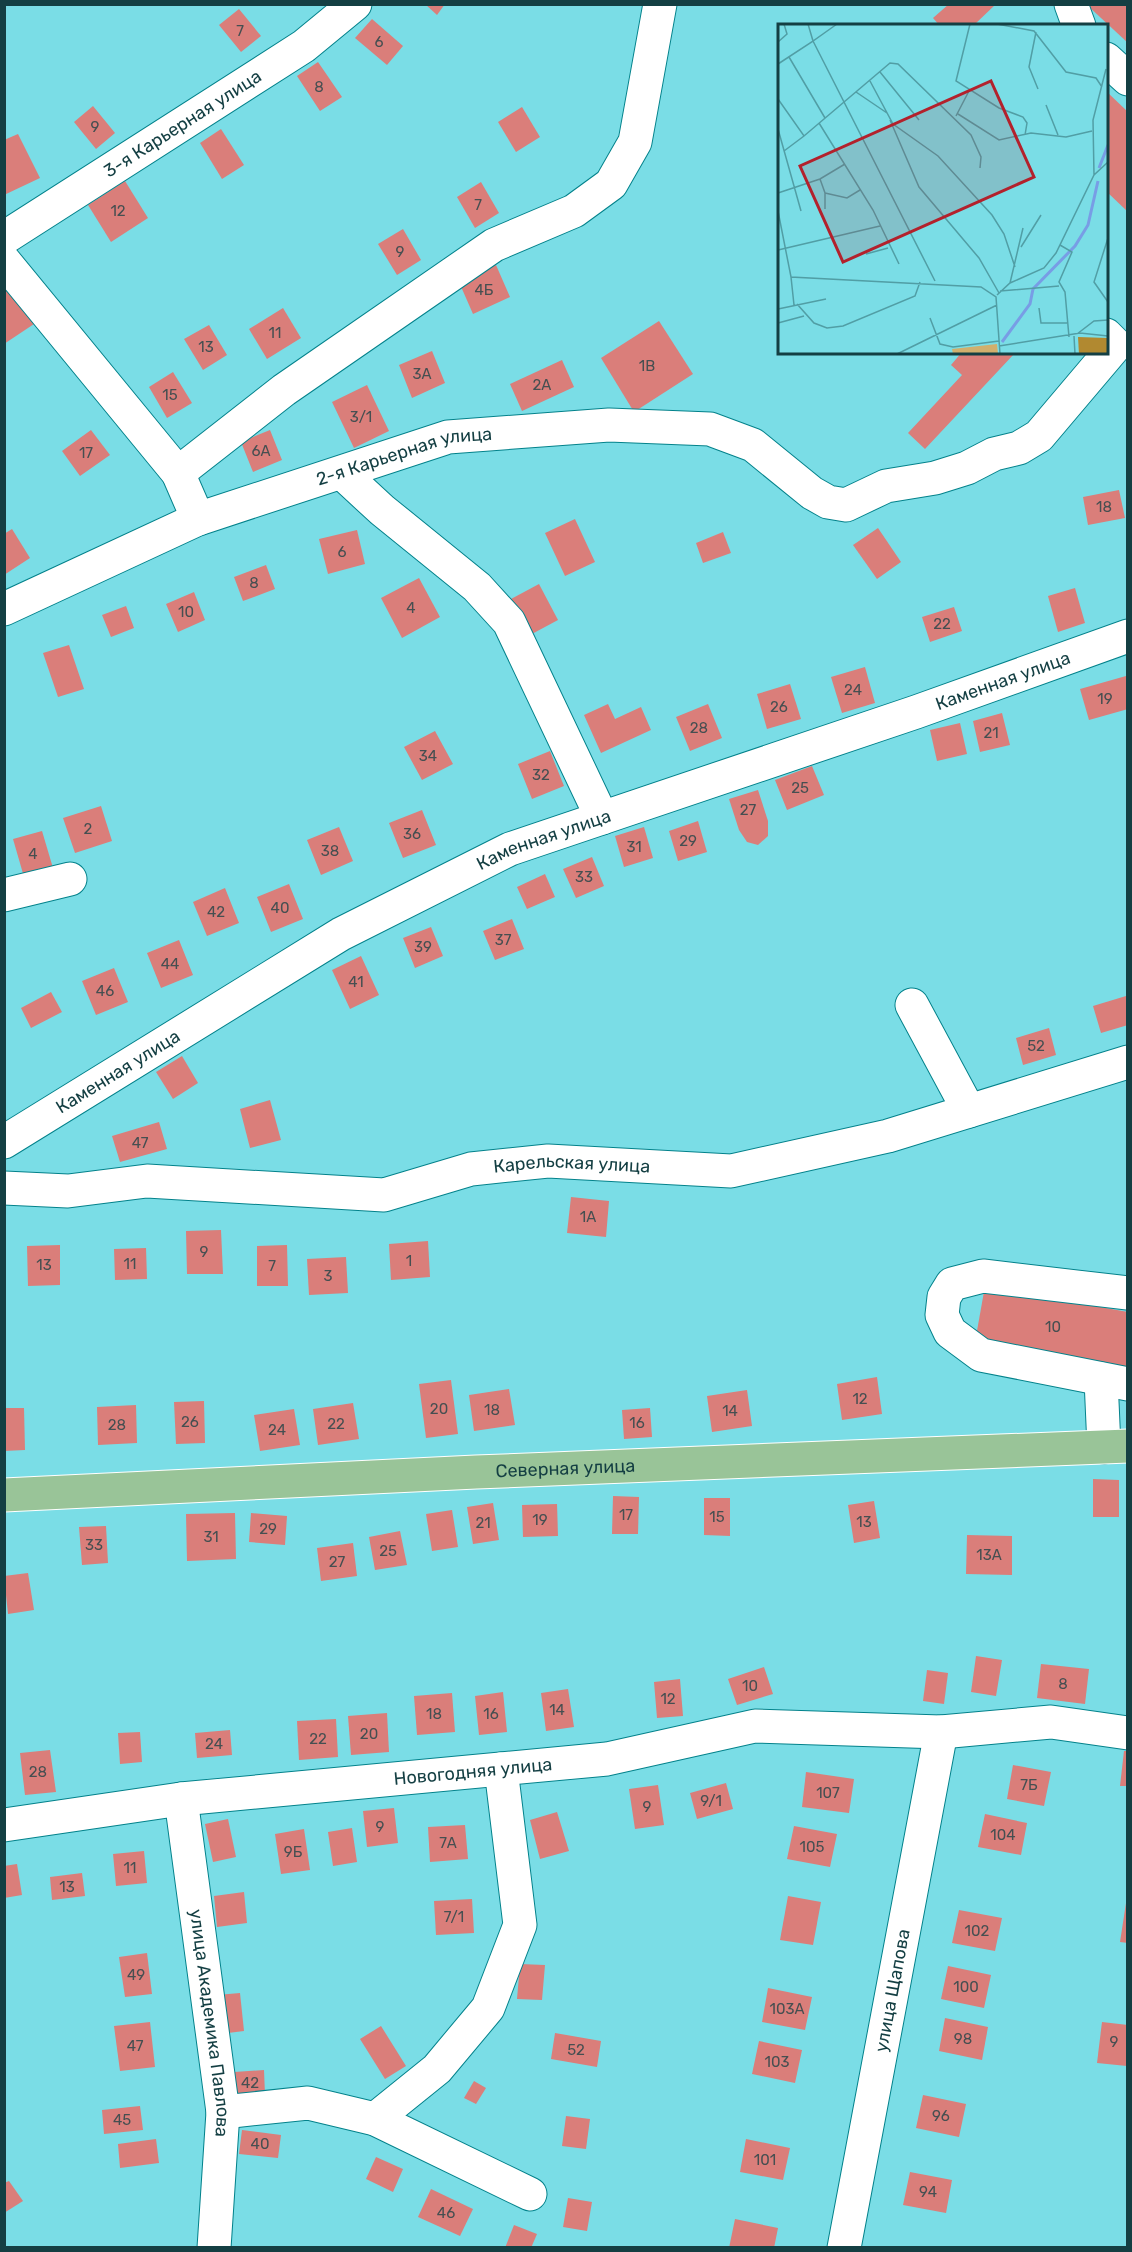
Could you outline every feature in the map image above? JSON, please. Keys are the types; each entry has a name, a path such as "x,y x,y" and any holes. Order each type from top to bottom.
{"main road":[{"name":"Северная улица","path":"4,1495 476,1472 1116,1447"}],"street":[{"name":"3-я Карьерная улица","path":"4,238 304,46 355,4"},
{"path":"178,473 284,390 494,245 574,211 611,184 635,142 660,4"},
{"path":"1071,4 1078,24"},
{"path":"1108,60 1128,79"},
{"path":"4,261 178,473 198,519"},
{"name":"2-я Карьерная улица","path":"4,609 198,519 448,437 609,425 710,429 753,445 812,493 828,502 846,505 886,486 935,478 967,468 994,454 1019,448 1040,436 1116,345 1108,336"},
{"path":"342,472 382,510 477,587 509,621 602,818"},
{"name":"Каменная улица","path":"4,1142 341,934 510,849 916,712 1128,636"},
{"path":"4,895 70,879"},
{"path":"912,1005 969,1111"},
{"name":"Карельская улица","path":"4,1188 69,1191 147,1181 384,1195 471,1169 548,1161 731,1171 888,1136 1128,1062"},
{"path":"1116,1447 1114,1382 981,1355 950,1332 942,1315 944,1297 952,1284 983,1276 1128,1293"},
{"name":"Новогодняя улица","path":"4,1825 181,1799 607,1759 755,1726 941,1732 1052,1722 1128,1733"},
{"name":"улица Щапова","path":"844,2247 941,1732"},
{"path":"375,2119 437,2069 488,2008 520,1925 501,1769"},
{"name":"улица Академика Павлова","path":"181,1799 222,2112 214,2247"},
{"path":"222,2112 308,2103 375,2119 530,2194"}],"building":[{"path":"425,4 445,4 437,15"},
{"path":"949,4 996,4 975,24 938,24 933,18"},
{"path":"1087,5 1128,5 1128,43 1108,24"},
{"path":"239,9 261,36 241,52 219,25"},
{"path":"372,19 403,46 387,65 355,38"},
{"path":"318,62 342,97 320,111 297,76"},
{"path":"1108,93 1128,112 1128,212 1108,193"},
{"path":"93,106 115,133 96,149 74,122"},
{"path":"522,107 540,137 516,152 498,122"},
{"path":"221,129 244,165 222,179 200,143"},
{"path":"18,134 40,178 4,195 4,140"},
{"path":"125,181 148,218 111,242 88,205"},
{"path":"481,182 499,213 475,228 457,197"},
{"path":"403,229 421,260 397,275 378,244"},
{"path":"496,265 510,297 473,314 459,282"},
{"path":"13,286 37,322 4,344 4,292"},
{"path":"283,308 301,338 267,359 249,329"},
{"path":"659,321 693,374 634,412 601,358"},
{"path":"209,325 227,355 203,370 184,339"},
{"path":"432,351 445,383 412,398 399,365"},
{"path":"960,354 1014,354 925,449 908,433 962,375 951,365"},
{"path":"562,360 574,387 522,411 510,384"},
{"path":"173,372 192,403 167,418 149,387"},
{"path":"367,385 389,431 354,448 332,402"},
{"path":"91,430 110,455 80,476 62,451"},
{"path":"270,430 282,460 253,472 241,442"},
{"path":"1119,490 1125,518 1088,525 1083,497"},
{"path":"575,519 595,562 565,576 545,533"},
{"path":"878,528 901,562 877,579 853,545"},
{"path":"12,529 30,558 4,575 4,534"},
{"path":"357,530 365,564 328,574 319,539"},
{"path":"723,532 731,553 703,563 696,543"},
{"path":"266,565 275,589 243,601 234,577"},
{"path":"419,578 440,617 402,638 381,598"},
{"path":"539,584 558,620 530,635 511,599"},
{"path":"1075,588 1085,623 1058,632 1048,596"},
{"path":"194,592 205,620 178,632 166,604"},
{"path":"126,606 134,628 111,637 102,615"},
{"path":"954,607 962,631 930,642 922,617"},
{"path":"69,645 84,689 58,697 43,653"},
{"path":"865,667 875,703 842,713 831,677"},
{"path":"1126,676 1128,709 1089,720 1080,689"},
{"path":"790,684 801,719 767,729 757,694"},
{"path":"608,704 615,719 641,707 651,730 601,753 584,715"},
{"path":"708,704 722,738 690,751 676,717"},
{"path":"1002,713 1010,745 980,752 973,721"},
{"path":"960,723 967,754 937,761 930,730"},
{"path":"435,731 453,764 422,780 404,747"},
{"path":"550,751 564,786 532,799 518,764"},
{"path":"812,766 824,795 787,810 775,780"},
{"path":"758,790 768,821 768,836 758,845 747,842 739,830 729,799"},
{"path":"101,806 112,841 75,853 63,818"},
{"path":"422,810 436,845 403,858 389,823"},
{"path":"698,821 707,852 678,861 669,831"},
{"path":"339,827 353,861 321,875 307,840"},
{"path":"644,827 653,858 624,867 615,836"},
{"path":"42,831 53,868 24,877 13,839"},
{"path":"592,857 604,886 576,898 563,869"},
{"path":"545,874 555,897 527,909 517,887"},
{"path":"289,884 303,919 271,932 257,897"},
{"path":"225,888 239,923 207,936 193,902"},
{"path":"512,919 524,949 495,960 483,931"},
{"path":"431,927 443,956 415,968 403,938"},
{"path":"179,940 193,975 161,988 147,953"},
{"path":"361,956 379,995 350,1009 332,970"},
{"path":"114,968 128,1002 96,1015 82,981"},
{"path":"51,992 62,1012 31,1028 21,1008"},
{"path":"1126,996 1128,1025 1101,1033 1093,1006"},
{"path":"1049,1028 1056,1055 1023,1065 1016,1038"},
{"path":"182,1056 198,1083 173,1099 156,1072"},
{"path":"270,1100 281,1140 250,1148 240,1109"},
{"path":"159,1122 167,1149 120,1162 112,1136"},
{"path":"571,1197 609,1201 606,1237 567,1233"},
{"path":"221,1230 223,1274 187,1274 186,1231"},
{"path":"428,1241 430,1277 391,1280 389,1244"},
{"path":"60,1245 60,1285 28,1286 27,1246"},
{"path":"287,1245 288,1286 257,1286 257,1246"},
{"path":"146,1248 147,1279 115,1280 114,1249"},
{"path":"346,1257 348,1293 309,1295 307,1259"},
{"path":"985,1286 1128,1312 1128,1370 975,1342"},
{"path":"877,1377 882,1414 842,1420 837,1384"},
{"path":"451,1380 458,1434 426,1438 419,1384"},
{"path":"509,1389 515,1425 474,1431 469,1395"},
{"path":"747,1390 752,1426 712,1432 707,1396"},
{"path":"204,1401 205,1443 176,1444 174,1402"},
{"path":"353,1403 359,1439 318,1445 313,1409"},
{"path":"136,1405 137,1443 98,1445 97,1407"},
{"path":"4,1408 24,1408 25,1450 4,1451"},
{"path":"650,1408 652,1437 624,1439 622,1410"},
{"path":"294,1409 300,1445 260,1451 254,1415"},
{"path":"1093,1479 1119,1480 1119,1517 1093,1517"},
{"path":"613,1496 639,1497 638,1534 612,1534"},
{"path":"704,1498 730,1498 730,1536 704,1535"},
{"path":"874,1501 880,1538 854,1543 848,1505"},
{"path":"493,1503 499,1540 473,1544 467,1507"},
{"path":"557,1504 558,1536 523,1537 522,1505"},
{"path":"452,1510 458,1547 432,1551 426,1514"},
{"path":"235,1513 236,1559 187,1561 186,1514"},
{"path":"251,1513 287,1516 285,1545 249,1542"},
{"path":"106,1526 108,1563 82,1565 79,1527"},
{"path":"400,1531 407,1565 375,1570 369,1537"},
{"path":"967,1535 1012,1536 1012,1575 966,1574"},
{"path":"353,1543 357,1576 321,1581 317,1548"},
{"path":"28,1573 34,1610 8,1614 4,1576"},
{"path":"976,1656 1002,1660 996,1696 971,1692"},
{"path":"1041,1664 1089,1669 1085,1704 1037,1698"},
{"path":"764,1667 773,1694 737,1705 728,1679"},
{"path":"927,1670 948,1673 944,1704 923,1701"},
{"path":"680,1679 683,1716 657,1718 654,1682"},
{"path":"568,1689 574,1727 546,1731 541,1693"},
{"path":"503,1692 507,1732 479,1735 475,1696"},
{"path":"452,1693 455,1732 417,1735 414,1696"},
{"path":"387,1713 389,1752 351,1755 348,1716"},
{"path":"336,1719 338,1757 299,1760 297,1721"},
{"path":"230,1730 232,1755 197,1758 195,1733"},
{"path":"140,1732 142,1762 120,1764 118,1733"},
{"path":"50,1750 56,1792 25,1795 20,1753"},
{"path":"1124,1751 1128,1751 1128,1786 1120,1786"},
{"path":"1013,1765 1051,1772 1044,1806 1007,1799"},
{"path":"806,1772 854,1779 849,1813 802,1807"},
{"path":"726,1783 733,1809 697,1819 690,1793"},
{"path":"658,1785 664,1825 635,1829 629,1789"},
{"path":"394,1808 398,1843 367,1847 363,1811"},
{"path":"557,1812 569,1851 540,1859 530,1820"},
{"path":"985,1814 1027,1823 1021,1855 978,1847"},
{"path":"228,1819 236,1857 213,1862 205,1824"},
{"path":"465,1825 468,1859 430,1862 428,1827"},
{"path":"794,1826 837,1834 830,1867 787,1859"},
{"path":"352,1828 357,1862 333,1866 328,1832"},
{"path":"304,1829 310,1870 281,1874 275,1834"},
{"path":"144,1851 147,1883 116,1886 113,1854"},
{"path":"17,1864 22,1895 4,1898 4,1866"},
{"path":"82,1873 85,1896 52,1900 50,1877"},
{"path":"244,1892 247,1923 217,1927 214,1896"},
{"path":"788,1896 821,1902 813,1945 780,1940"},
{"path":"472,1899 474,1933 436,1935 434,1901"},
{"path":"1126,1903 1128,1903 1128,1943 1120,1942"},
{"path":"959,1910 1002,1918 995,1951 952,1943"},
{"path":"147,1953 152,1994 125,1997 119,1957"},
{"path":"520,1964 545,1965 542,2000 517,1999"},
{"path":"948,1966 991,1975 984,2008 941,1999"},
{"path":"768,1988 812,1997 805,2030 762,2022"},
{"path":"240,1993 244,2031 220,2034 217,1995"},
{"path":"945,2018 988,2027 982,2060 939,2051"},
{"path":"150,2022 155,2067 120,2071 114,2026"},
{"path":"1102,2022 1128,2025 1127,2066 1097,2063"},
{"path":"381,2026 406,2066 385,2079 360,2039"},
{"path":"555,2033 601,2041 597,2067 551,2059"},
{"path":"759,2041 802,2050 795,2083 752,2074"},
{"path":"264,2070 265,2095 236,2097 234,2072"},
{"path":"474,2081 486,2088 476,2104 464,2098"},
{"path":"923,2095 966,2104 959,2137 916,2128"},
{"path":"140,2106 143,2130 104,2134 102,2110"},
{"path":"566,2116 590,2119 586,2149 562,2146"},
{"path":"242,2130 281,2135 278,2158 239,2154"},
{"path":"156,2139 159,2163 120,2168 118,2144"},
{"path":"746,2139 790,2148 783,2180 740,2172"},
{"path":"376,2157 403,2169 393,2192 366,2179"},
{"path":"910,2172 952,2180 946,2213 903,2205"},
{"path":"9,2181 23,2201 4,2213 4,2183"},
{"path":"431,2189 473,2209 460,2236 418,2217"},
{"path":"568,2198 592,2202 587,2231 563,2227"},
{"path":"735,2219 778,2228 774,2248 729,2248"},
{"path":"514,2225 537,2234 531,2248 505,2248"}]}
